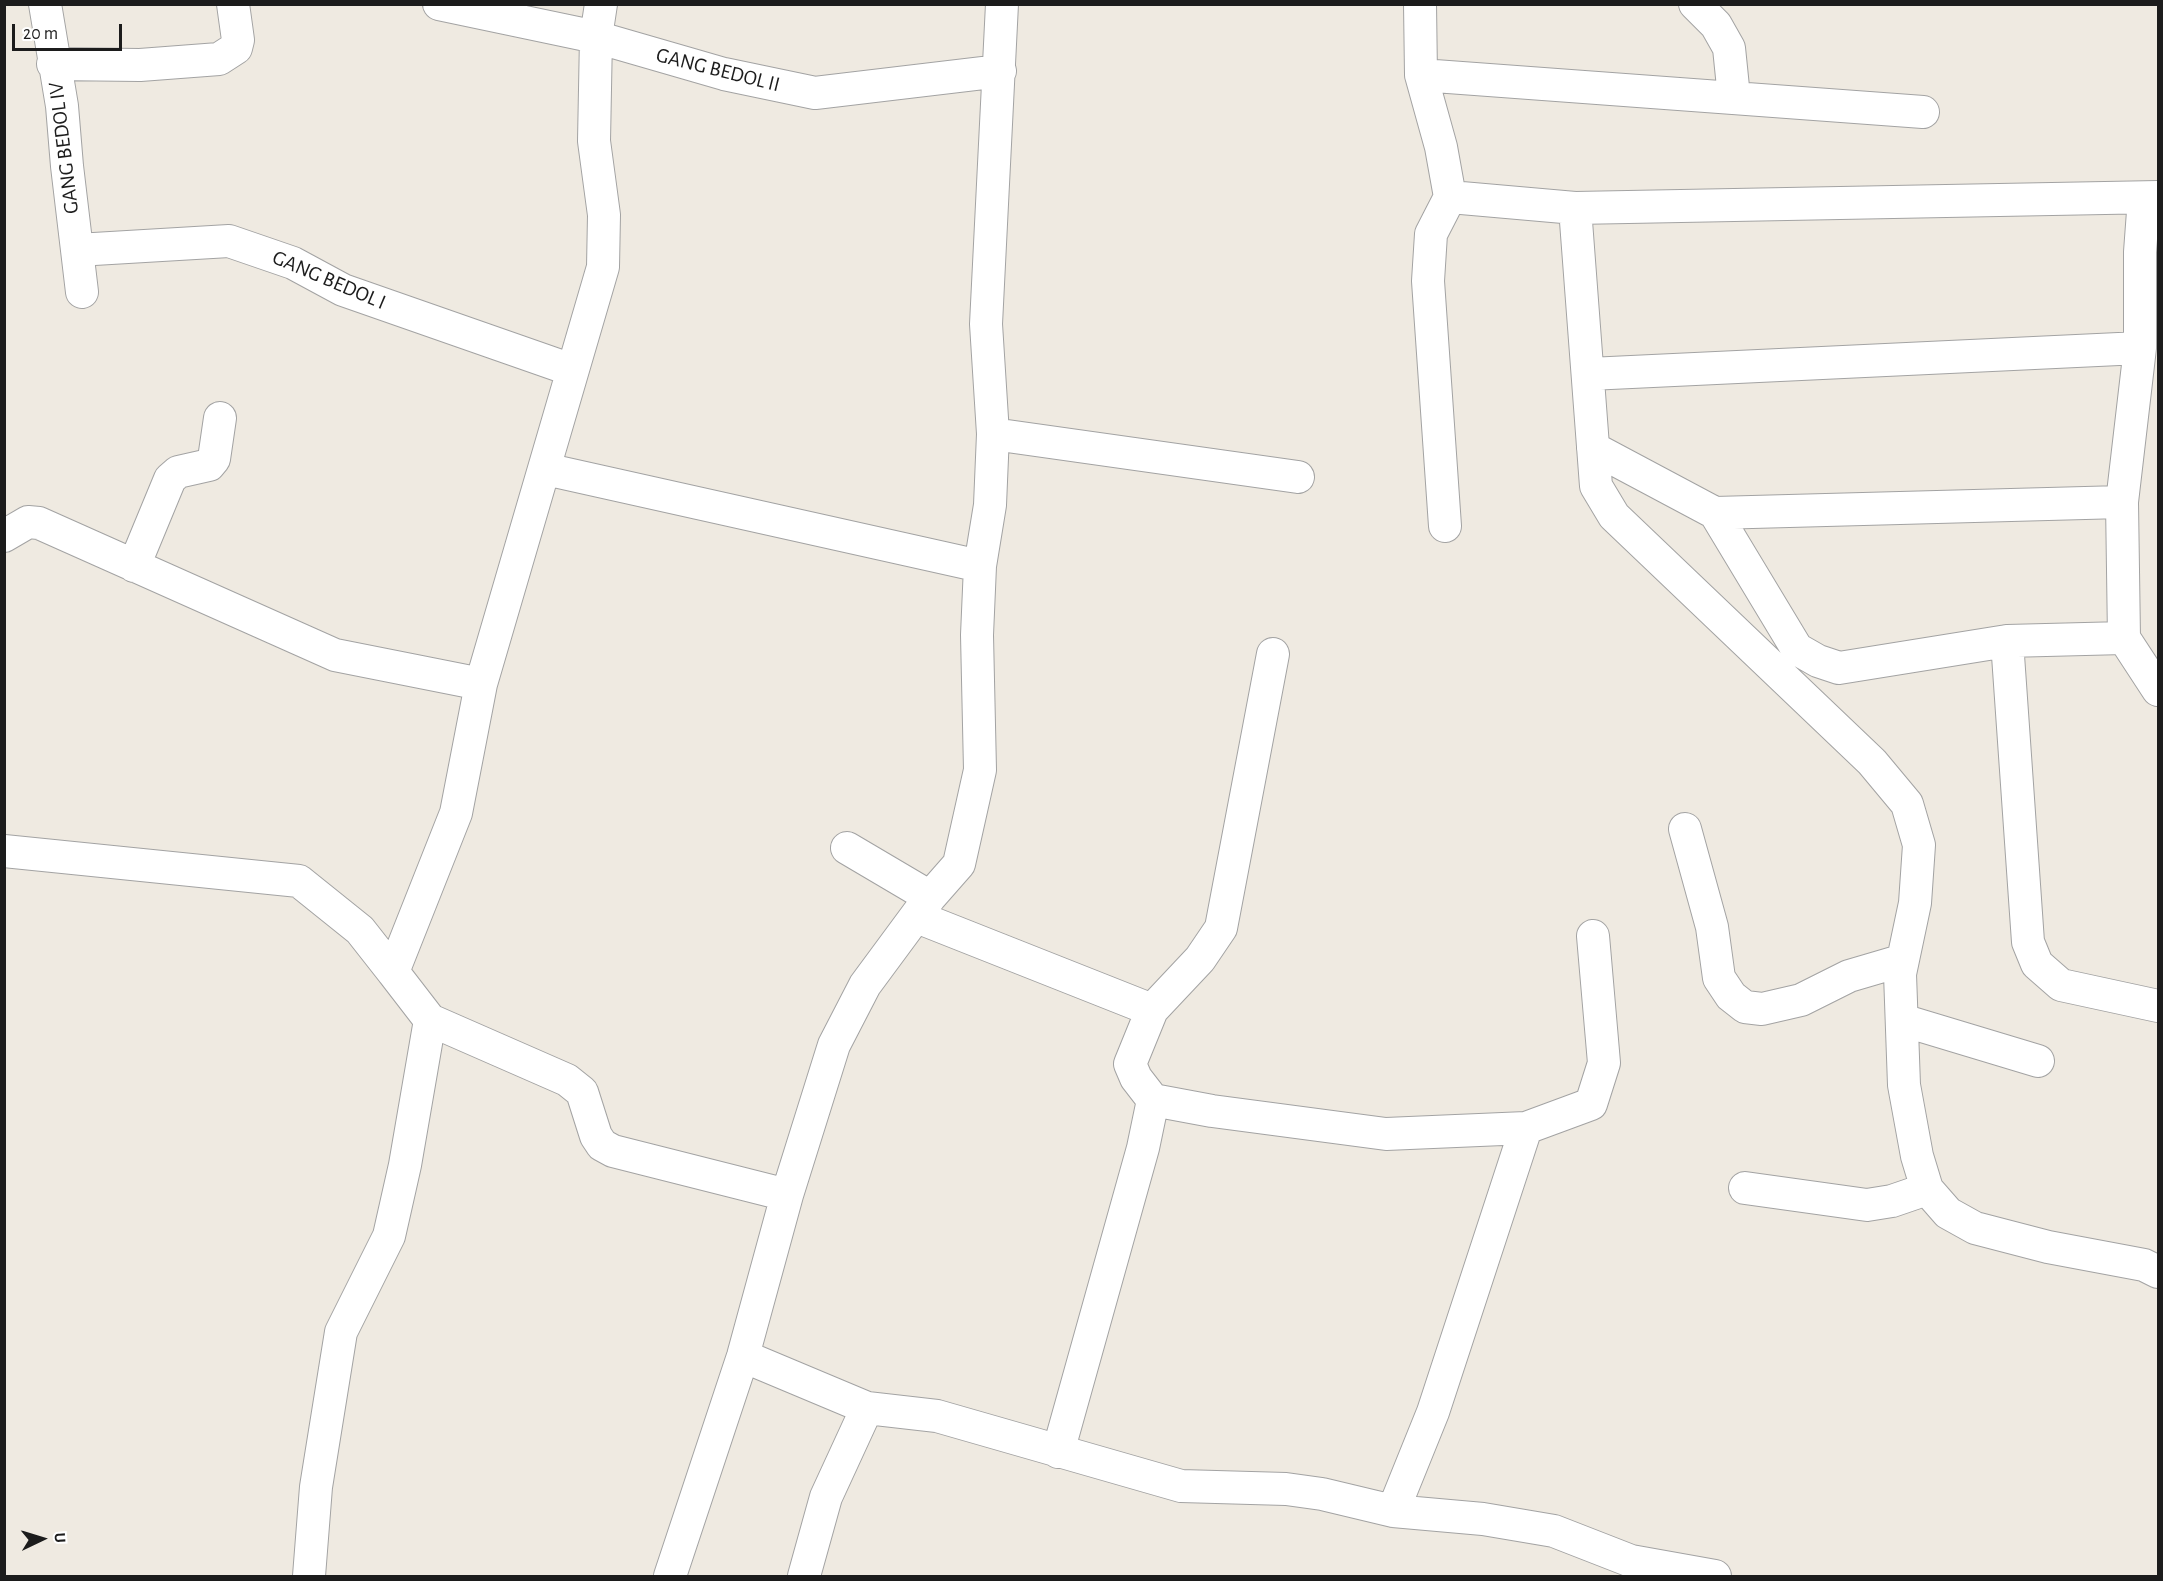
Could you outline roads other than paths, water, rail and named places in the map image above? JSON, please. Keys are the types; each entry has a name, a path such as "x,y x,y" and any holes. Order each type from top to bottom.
{"street":[{"name":"GANG BEDOL IV","path":"45,4 53,64 63,106 82,292"},
{"path":"53,64 140,65 219,59 236,48 238,40 233,4"},
{"name":"GANG BEDOL II","path":"439,4 596,37 724,74 814,93 1000,70"},
{"path":"393,972 456,813 481,684 603,267 604,215 594,141 596,37 600,4"},
{"path":"670,1576 743,1356 787,1195 834,1045 865,985 923,907 959,864 980,770 977,635 980,566 990,505 993,434 986,324 1002,4"},
{"path":"1420,4 1421,75 1442,147 1450,198 1431,234 1428,281 1445,526"},
{"path":"1695,4 1716,25 1729,48 1734,97"},
{"path":"1421,75 1923,112"},
{"path":"1450,198 1575,208 2151,197 2149,250 2140,348 2122,501 2124,638 2158,690"},
{"path":"1575,208 1596,486 1614,516 1872,762 1906,804 1919,845 1915,903 1900,961 1904,1085 1917,1156 1927,1189 1948,1213 1975,1228 2048,1247 2144,1265 2158,1272"},
{"name":"GANG BEDOL I","path":"77,250 229,242 293,263 343,290 572,370"},
{"path":"1589,374 2140,348"},
{"path":"134,566 170,479 184,469 205,467 214,459 220,418"},
{"path":"993,434 1298,477"},
{"path":"1593,448 1715,513 2122,501"},
{"path":"545,469 980,566"},
{"path":"1715,513 1797,648 1818,661 1839,668 2007,641 2124,638"},
{"path":"4,536 28,522 39,523 335,655 481,684"},
{"path":"2007,641 2028,942 2037,964 2061,985 2158,1006"},
{"path":"1273,654 1221,928 1200,959 1152,1010 1130,1064 1136,1078 1153,1100 1212,1111 1386,1134 1526,1128 1591,1104 1604,1063 1593,936"},
{"path":"1685,829 1712,927 1719,978 1731,996 1745,1007 1762,1009 1802,1000 1849,976 1900,961"},
{"path":"847,848 923,907 1152,1010"},
{"path":"4,850 299,881 360,930 430,1020 567,1080 582,1092 596,1137 602,1145 612,1151 787,1195"},
{"path":"309,1576 316,1487 341,1332 389,1236 405,1165 430,1020"},
{"path":"1902,1020 2038,1061"},
{"path":"1058,1452 1143,1148 1153,1100"},
{"path":"1393,1511 1433,1413 1526,1128"},
{"path":"1744,1188 1867,1205 1892,1201 1927,1189"},
{"path":"743,1356 867,1408 938,1416 1004,1433 1058,1452 1181,1486 1286,1489 1322,1494 1393,1511 1483,1519 1554,1531 1628,1569 1715,1576"},
{"path":"804,1576 826,1497 867,1408"}]}
